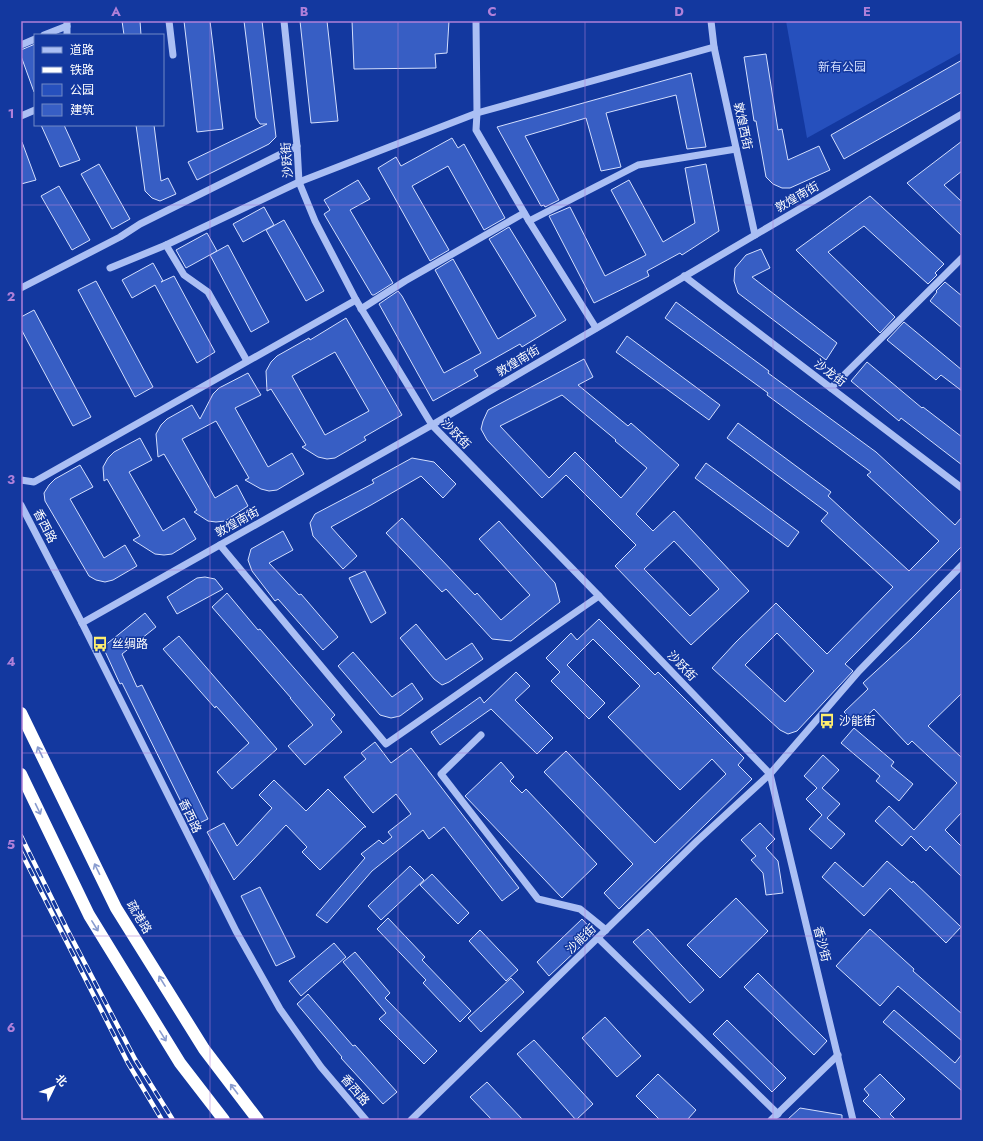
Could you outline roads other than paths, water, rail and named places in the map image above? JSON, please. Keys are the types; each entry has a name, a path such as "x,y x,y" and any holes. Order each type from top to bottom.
{"highway":[{"name":"疏港路","path":"21,713 116,908 204,1049 258,1120"},
{"path":"21,774 89,915 180,1064 224,1120"}],"street":[{"path":"169,21 173,55"},
{"name":"沙跃街","path":"284,21 297,146 299,182 315,221 356,300 432,425 770,774"},
{"path":"476,21 478,113 476,130 524,213 596,328"},
{"name":"敦煌西街","path":"711,21 714,47 754,235"},
{"path":"46,34 67,23 67,34"},
{"path":"21,44 34,39"},
{"path":"110,268 166,245 299,182 478,113 714,47"},
{"path":"21,116 34,110"},
{"name":"敦煌南街","path":"82,623 432,425 962,114"},
{"path":"21,288 120,237 140,224 297,146"},
{"path":"529,221 638,165 736,149"},
{"path":"361,309 405,281 524,213"},
{"path":"166,245 184,275 208,292 247,361"},
{"path":"831,388 962,258"},
{"name":"沙龙街","path":"684,276 962,488"},
{"path":"21,480 34,482 356,300"},
{"name":"香西路","path":"21,505 82,623 236,931 280,1010 321,1067 366,1120"},
{"path":"220,545 386,744 599,596"},
{"name":"沙能街","path":"411,1120 697,841 770,774 859,671 962,565"},
{"path":"482,735 441,774 538,899 580,909 606,930"},
{"name":"香沙街","path":"770,774 853,1120"},
{"path":"598,938 778,1114"},
{"path":"771,1120 838,1056"}],"railway":[{"path":"21,836 67,929 135,1059 173,1120"},
{"path":"21,852 128,1063 162,1120"}],"place":[{"name":"丝绸路","path":"100,644"},
{"name":"沙能街","path":"827,721"}],"park label":[{"name":"新有公园","path":"842,67"}]}
